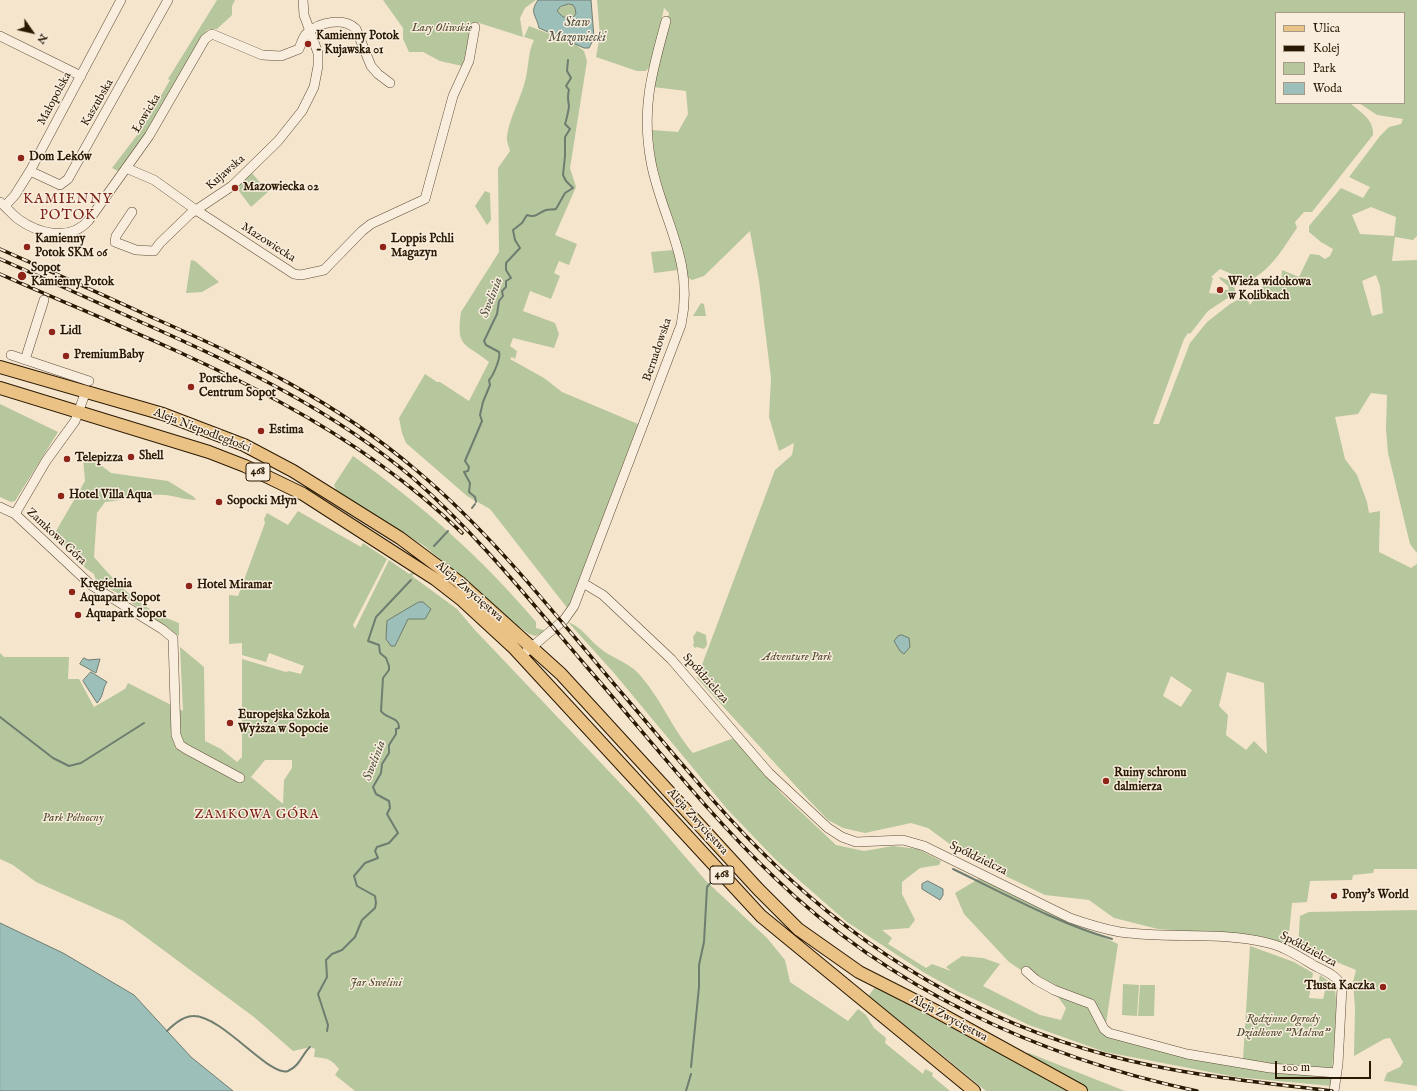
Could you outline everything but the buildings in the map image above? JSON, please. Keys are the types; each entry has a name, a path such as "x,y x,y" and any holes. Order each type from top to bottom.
{"main road":[{"name":"Aleja Niepodległości","path":"3,368 87,386 244,445 293,471 427,557"},
{"path":"0,388 3,368"},
{"name":"Aleja Niepodległości","path":"0,388 209,452 264,474 332,512 419,568"},
{"name":"Aleja Zwycięstwa","path":"427,557 459,582 532,647 575,689 758,889 798,929 859,972 932,1009 1081,1091"},
{"name":"Aleja Zwycięstwa","path":"419,568 462,600 521,655 761,916 974,1091"}],"street":[{"name":"Małopolska","path":"2,204 15,195 30,171 121,0"},
{"name":"Kaszubska","path":"30,171 55,185 64,183 116,95 168,0"},
{"name":"Kujawska","path":"132,212 116,236 115,242 136,250 154,251 160,243 196,210 232,186 278,141 302,111 310,97 316,79 318,53 304,15 303,0"},
{"path":"311,31 338,21 351,24 359,35 371,66 378,74 390,83"},
{"name":"Bernadowska","path":"521,655 570,613 583,583 677,336 684,309 685,288 680,258 651,162 646,119 650,78 666,21"},
{"name":"Mazowiecka","path":"126,168 154,180 196,210 294,274 314,274 324,270 336,260 362,231 371,224 425,199 453,96 469,61 475,27"},
{"name":"Łowicka","path":"2,204 19,220 33,227 58,234 72,233 84,225 155,126 205,39 212,34 216,34 256,53 276,57 298,49 306,33 311,31"},
{"path":"0,36 81,76"},
{"path":"25,360 44,300"},
{"path":"11,355 87,386"},
{"name":"Zamkowa Góra","path":"87,386 79,413 46,461 14,514 91,585 162,629 173,638 177,741 186,750 240,778"},
{"path":"0,508 14,514"},
{"name":"Spółdzielcza","path":"583,583 603,596 671,659 696,686 769,773 813,815 842,837 856,842 903,840 924,846 1070,918 1093,926 1120,932 1241,939 1270,943 1332,975 1340,981 1342,987 1337,1073 1334,1091"},
{"path":"1026,971 1036,980 1054,990 1091,1004 1104,1029 1108,1033 1194,1056 1270,1068 1337,1073"}],"green space":[{"path":"217,0 235,0 232,6 232,15 217,29 209,29 205,33 146,135 121,169 118,171 112,168 141,130 170,80 168,79"},
{"name":"Lasy Oliwskie","path":"383,0 536,0 525,8 520,18 523,37 476,22 462,66 440,61 423,52 409,52 403,39 403,28"},
{"name":"Adventure Park","path":"597,0 1417,0 1417,236 1413,240 1395,237 1392,261 1417,260 1417,553 1410,544 1388,453 1386,429 1387,395 1371,393 1358,414 1335,417 1345,459 1357,475 1367,502 1369,513 1380,511 1379,552 1411,568 1417,564 1417,869 1374,869 1373,873 1353,875 1352,880 1310,881 1307,902 1292,903 1288,944 1263,937 1158,929 1114,918 1089,900 1045,895 970,859 928,828 911,823 865,833 843,828 828,820 697,678 775,470 792,455 794,443 779,451 769,417 771,378 759,281 750,231 704,276 692,280 687,277 655,159 652,130 678,132 688,114 686,91 653,87 669,13 664,8 652,64 646,71 637,71 596,57 600,36","holes":["1275,12 1405,12 1405,104 1360,104 1377,115 1403,119 1401,124 1389,127 1380,136 1349,177 1370,187 1363,198 1341,188 1309,226 1309,232 1321,242 1333,249 1330,256 1325,259 1319,255 1310,254 1299,277 1282,270 1281,282 1275,279 1265,283 1250,305 1247,299 1241,298 1230,304 1207,322 1190,343 1159,424 1153,424 1184,339 1188,333 1190,334 1208,311 1235,293 1235,289 1230,281 1220,277 1219,278 1228,286 1229,290 1223,290 1220,294 1209,293 1213,278 1211,277 1220,269 1248,281 1256,277 1270,265 1297,228 1295,222 1304,212 1312,212 1373,135 1373,129 1369,120 1351,104 1275,104","1371,207 1396,217 1394,236 1360,234 1352,215","1376,275 1380,286 1383,313 1372,316 1362,281","1227,672 1264,683 1267,754 1254,741 1246,750 1226,735 1228,715 1219,706","1171,676 1192,690 1181,707 1163,696"]},
{"path":"569,4 573,5 576,14 572,18 563,17 557,11 559,8"},
{"path":"529,26 575,44 584,51 587,61 570,168 576,187 555,235 577,244 569,265 559,261 554,273 560,276 551,299 530,291 523,311 555,323 559,334 554,348 513,338 510,346 517,351 515,359 512,357 510,359 544,378 562,392 638,424 568,609 490,509 467,496 406,443 399,418 425,374 469,401 489,362 468,347 461,338 461,312 499,252 498,168 510,151 507,136 513,113 522,92 534,40 524,37"},
{"path":"252,173 268,192 251,207 236,187"},
{"path":"485,191 490,193 491,220 487,225 475,206"},
{"path":"673,250 678,270 654,273 651,252"},
{"path":"191,260 195,261 219,282 202,292 186,293"},
{"path":"701,303 704,304 706,316 693,316"},
{"path":"0,404 58,432 15,501 11,502 0,497"},
{"path":"75,451 94,460 111,473 168,481 194,497 196,500 165,495 142,496 105,502 97,513 94,557 122,587 142,604 153,611 179,623 179,636 118,594 96,581 94,574 79,562 73,555 69,546 62,546 52,538 85,481 83,458"},
{"path":"353,456 403,493 450,533 515,598 536,622 536,628 547,631 535,636 529,634 505,616 423,545 338,494 334,485"},
{"path":"298,511 361,547 363,543 387,559 353,625 355,629 389,560 409,574 415,571 416,572 412,576 457,609 474,629 639,803 706,881 767,938 785,960 790,982 848,1021 858,1009 866,1015 874,1028 886,1038 885,1043 923,1074 925,1069 933,1073 932,1076 950,1091 355,1091 335,1075 339,1069 333,1062 328,1059 314,1057 315,1049 311,1047 293,1051 254,1017 124,921 36,882 13,865 0,859 0,653 4,657 69,657 68,679 79,679 94,707 125,689 128,683 183,711 180,647 204,667 205,741 221,749 237,762 242,757 242,659 286,672 289,671 301,674 304,666 269,653 266,662 242,655 242,643 229,644 229,595 238,596 265,523 264,519 267,513 288,525","holes":["265,760 292,760 292,768 284,780 283,804 251,777"]},
{"path":"568,622 577,627 605,652 629,665 637,672 652,691 693,753 734,738 782,794 836,845 864,851 893,846 918,849 941,861 939,865 920,868 902,882 902,894 915,920 909,928 882,930 892,938 888,944 926,968 932,964 951,971 946,967 962,956 983,958 1000,964 983,986 1040,1015 1061,1020 1066,1008 1055,993 1009,962 964,914 955,893 980,878 1048,912 1118,944 1105,1030 1137,1043 1332,1073 1331,1086 1236,1077 1105,1052 1029,1025 957,991 923,972 847,922 777,861 727,809 614,673"},
{"path":"697,631 706,635 707,645 704,649 697,647 695,648 693,645 693,637"},
{"path":"1417,910 1417,1086 1384,1081 1387,1073 1400,1067 1403,1062 1390,1038 1384,1039 1354,1056 1355,1008 1353,982 1356,970 1298,946 1300,916 1309,912"},
{"name":"Rodzinne Ogrody Działkowe \"Malwa\"","path":"1250,946 1294,962 1313,973 1309,998 1323,999 1326,987 1318,985 1320,975 1334,987 1336,1014 1332,1071 1243,1060"},
{"path":"1123,984 1139,985 1137,1016 1122,1015"},
{"path":"1140,985 1155,985 1154,1016 1138,1016"},
{"path":"875,987 995,1051 1029,1053 1125,1091 986,1091 925,1041 901,1026 867,998"}],"water":[{"name":"Staw Mazowiecki","path":"538,0 591,0 594,38 589,48 584,48 539,28 534,14 535,4","holes":["569,4 573,5 576,14 572,18 563,17 557,11 560,7"]},
{"path":"419,602 423,602 431,609 425,619 408,619 395,646 391,646 386,639 387,621"},
{"path":"902,635 909,638 910,647 904,654 900,651 894,641 898,636"},
{"path":"84,658 88,660 100,659 96,673 80,664"},
{"path":"91,672 107,682 101,698 97,703 83,681"},
{"path":"928,881 943,889 943,895 940,900 922,889 922,884"},
{"path":"0,923 63,953 134,995 191,1057 233,1091 0,1091"}],"waterway":[{"name":"Swelinia","path":"476,502 475,497 469,492 470,483 464,472 468,471 469,467 465,461 482,421 480,415 483,402 490,385 489,380 499,358 499,352 486,345 484,341 497,314 499,301 503,296 502,291 506,287 506,281 511,278 506,270 506,263 520,248 515,240 513,230 522,223 527,215 535,216 546,210 556,209 565,193 573,188 566,181 563,175 565,137 570,129 565,124 569,106 569,90 566,86 571,78 567,71 568,60"},
{"name":"Swelinia","path":"472,508 475,504"},
{"name":"Swelinia","path":"434,546 448,531"},
{"name":"Swelinia","path":"327,1031 328,1025 318,994 327,977 326,960 332,954 342,950 355,937 362,920 375,908 376,903 375,896 357,886 354,876 365,863 378,858 375,851 377,847 389,843 398,833 387,814 390,808 389,801 376,794 373,787 381,773 382,764 389,753 389,745 396,734 396,729 399,728 399,724 395,720 383,714 381,711 383,678 389,670 389,666 386,658 380,653 379,645 368,641 376,617 411,580"},
{"path":"0,717 53,758 69,766 81,763 144,723"},
{"path":"953,869 1071,925 1112,939"},
{"path":"691,1067 699,987 699,965 704,942 707,887 714,879"},
{"name":"Swelinia","path":"167,1031 182,1019 189,1016 205,1018 218,1025 280,1071 288,1071 292,1069 310,1047"},
{"path":"686,1091 691,1074"}],"railway":[{"path":"0,249 255,365 322,402 385,445 416,470 473,522 526,580 697,782 752,843 808,895 846,926 927,980 970,1003 1015,1024 1060,1041 1107,1055 1191,1073 1332,1091"},
{"path":"0,259 179,339 250,373 318,411 383,454 438,500 482,546 524,593 678,774 750,853 775,878 820,918 868,953 918,985 971,1014 1025,1038 1081,1059 1139,1077 1197,1091"},
{"path":"0,274 183,354 302,414 358,449 412,488 462,533"}],"place":[{"name":"Kamienny Potok - Kujawska 01","path":"308,44"},
{"name":"Dom Leków","path":"21,158"},
{"name":"Mazowiecka 02","path":"235,188"},
{"name":"Kamienny Potok SKM 06","path":"27,247"},
{"name":"Loppis Pchli Magazyn","path":"383,247"},
{"name":"Sopot Kamienny Potok","path":"22,276"},
{"name":"Wieża widokowa w Kolibkach","path":"1220,290"},
{"name":"Lidl","path":"52,332"},
{"name":"PremiumBaby","path":"66,356"},
{"name":"Porsche Centrum Sopot","path":"191,387"},
{"name":"Estima","path":"261,431"},
{"name":"Shell","path":"131,457"},
{"name":"Telepizza","path":"67,459"},
{"name":"Hotel Villa Aqua","path":"61,496"},
{"name":"Sopocki Młyn","path":"219,502"},
{"name":"Hotel Miramar","path":"189,586"},
{"name":"Kręgielnia Aquapark Sopot","path":"72,592"},
{"name":"Aquapark Sopot","path":"78,615"},
{"name":"Europejska Szkoła Wyższa w Sopocie","path":"230,723"},
{"name":"Ruiny schronu dalmierza","path":"1106,781"},
{"name":"Pony's World","path":"1334,896"},
{"name":"Tłusta Kaczka","path":"1383,987"}],"district":[{"name":"KAMIENNY POTOK","path":"68,208"},
{"name":"ZAMKOWA GÓRA","path":"257,815"}],"park label":[{"name":"Park Północny","path":"73,819"},
{"name":"Jar Swelini","path":"376,984"}]}
